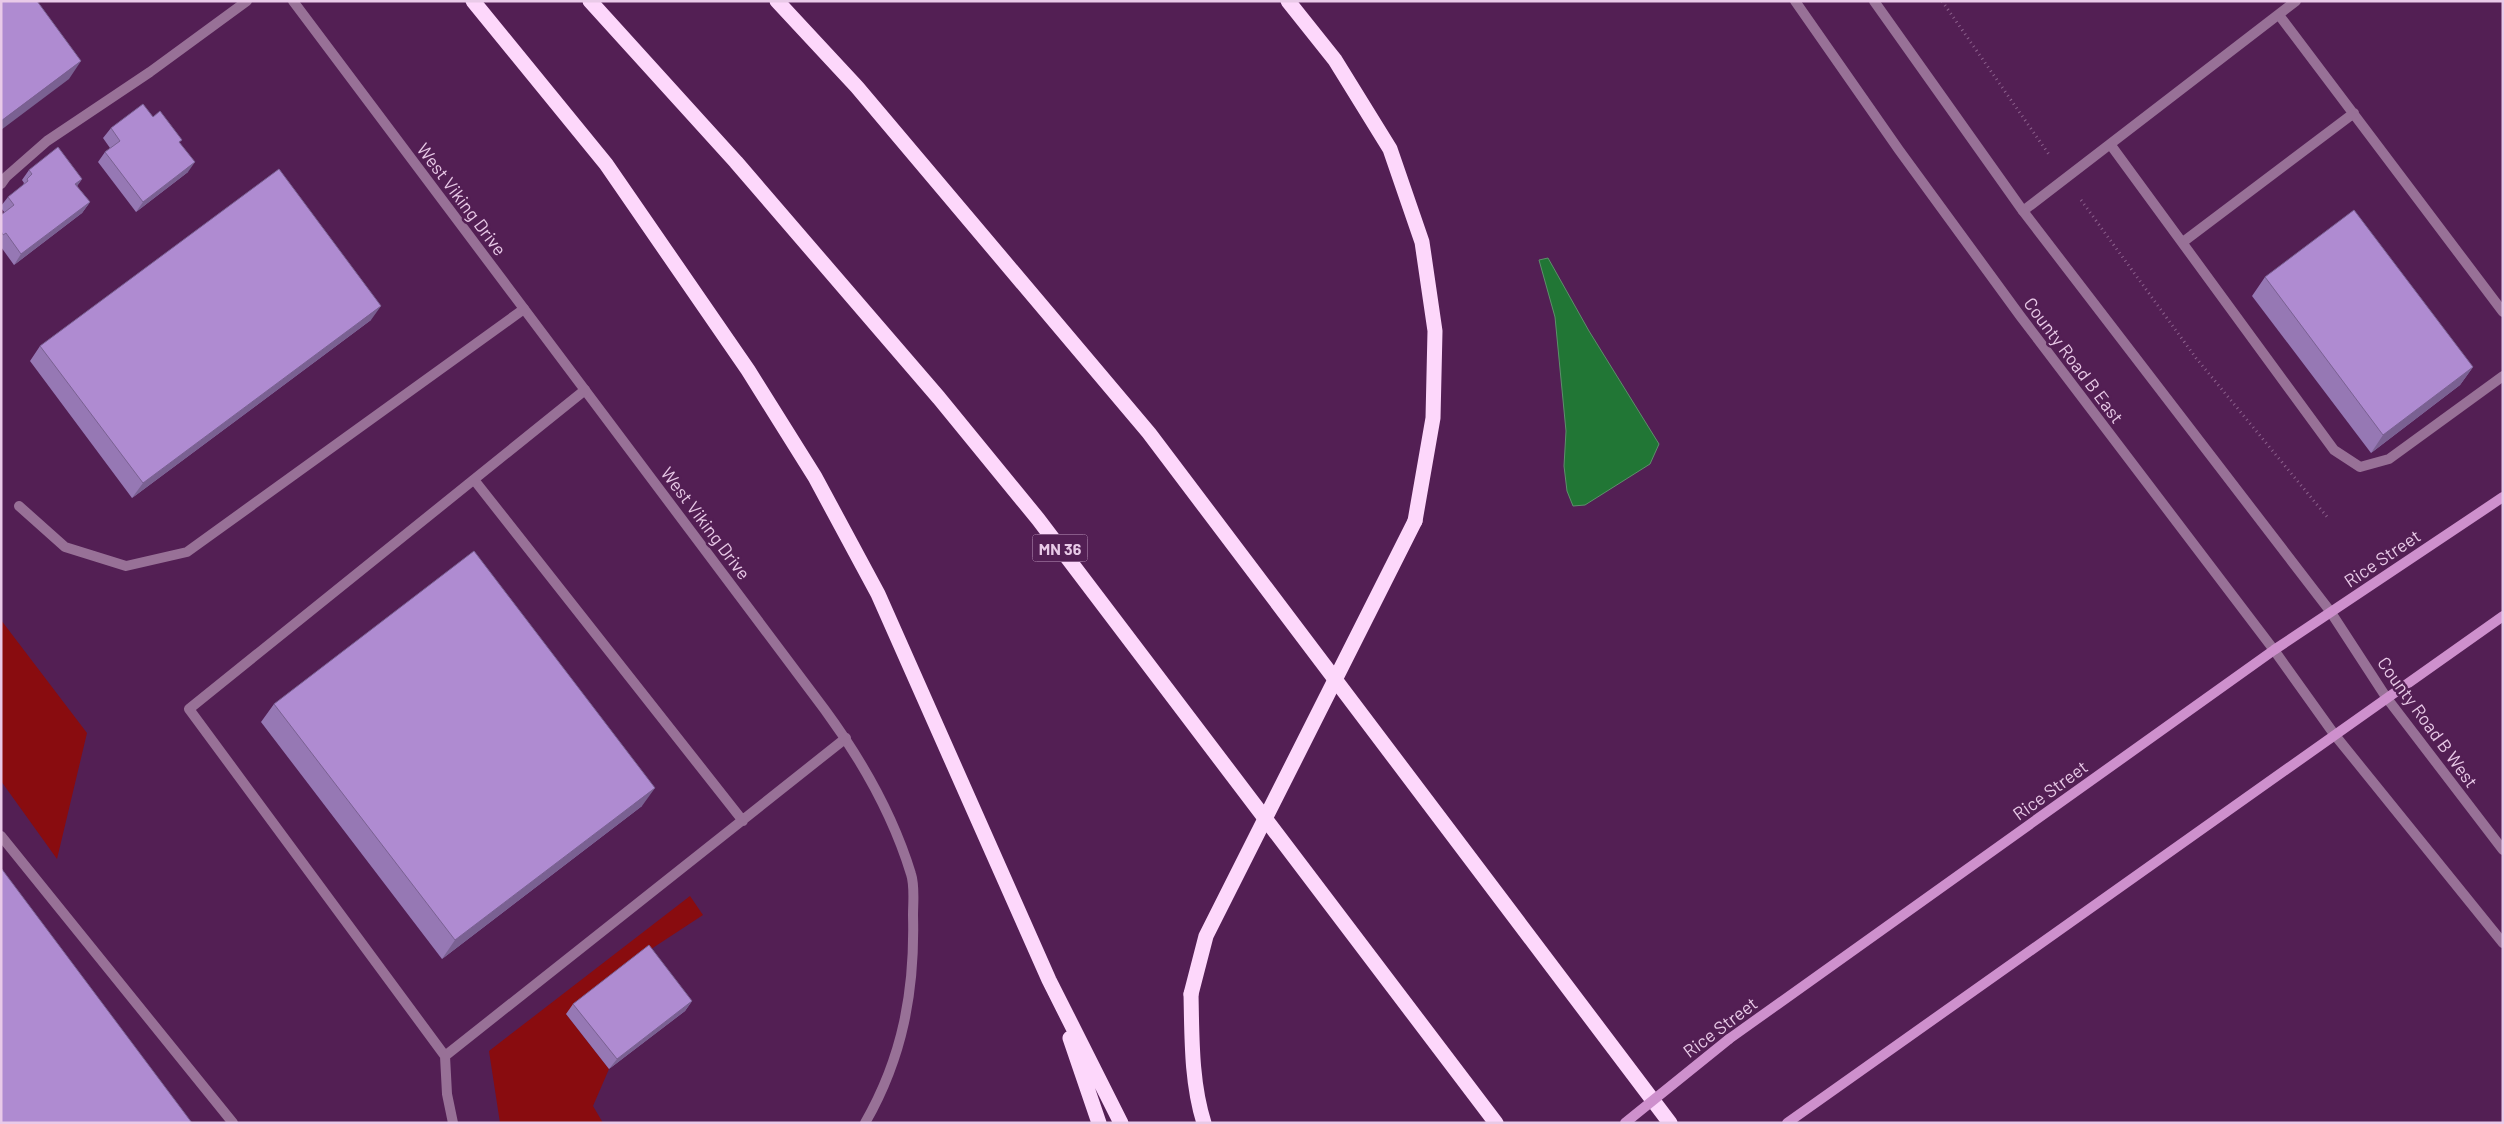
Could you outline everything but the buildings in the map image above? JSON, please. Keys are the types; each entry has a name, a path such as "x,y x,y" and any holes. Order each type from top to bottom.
{"highway":[{"path":"472,1 606,164 748,370 815,477 878,594 1050,980 1121,1123"},
{"name":"MN 36","path":"590,1 749,176 940,398 1032,511 1496,1123"},
{"path":"777,1 858,87 1149,433 1670,1123"},
{"path":"1204,1123 1200,1110 1192,1050 1191,994 1206,936 1415,521 1433,408 1435,331 1422,242 1390,149 1335,60 1288,1"},
{"path":"1050,980 1099,1123"}],"main road":[{"name":"Rice Street","path":"1625,1123 1729,1039 2274,650 2503,497"},
{"path":"1788,1122 2503,616"}],"street":[{"path":"1,184 6,177 47,141 150,72 247,1"},
{"name":"West Viking Drive","path":"293,1 846,738 884,805 912,876 914,956 904,1031 879,1098 865,1123"},
{"name":"County Road B East","path":"1795,1 1899,150 2015,309 2274,650 2334,734"},
{"path":"1874,1 2023,211 2330,612"},
{"path":"2023,211 2296,1"},
{"path":"2280,14 2503,312"},
{"path":"2183,242 2354,113"},
{"path":"2110,144 2334,450 2360,466 2388,459 2503,376"},
{"path":"19,506 65,547 126,566 187,552 524,309"},
{"path":"453,1123 446,1094 445,1056 190,709 586,390"},
{"path":"475,481 742,821"},
{"name":"County Road B West","path":"2330,612 2386,697 2503,850"},
{"path":"2334,734 2503,943"},
{"path":"445,1056 846,738"},
{"path":"1,836 233,1123"}],"path":[{"path":"1942,1 2066,178 2196,358 2328,518"}],"shaded area":[{"path":"1548,258 1589,331 1659,444 1650,464 1585,505 1573,506 1567,491 1564,466 1566,431 1555,317 1539,260"},
{"path":"1,620 87,733 57,859 1,781"},
{"path":"690,896 703,915 642,955 566,1014 609,1069 593,1106 603,1123 500,1123 489,1051"}]}
